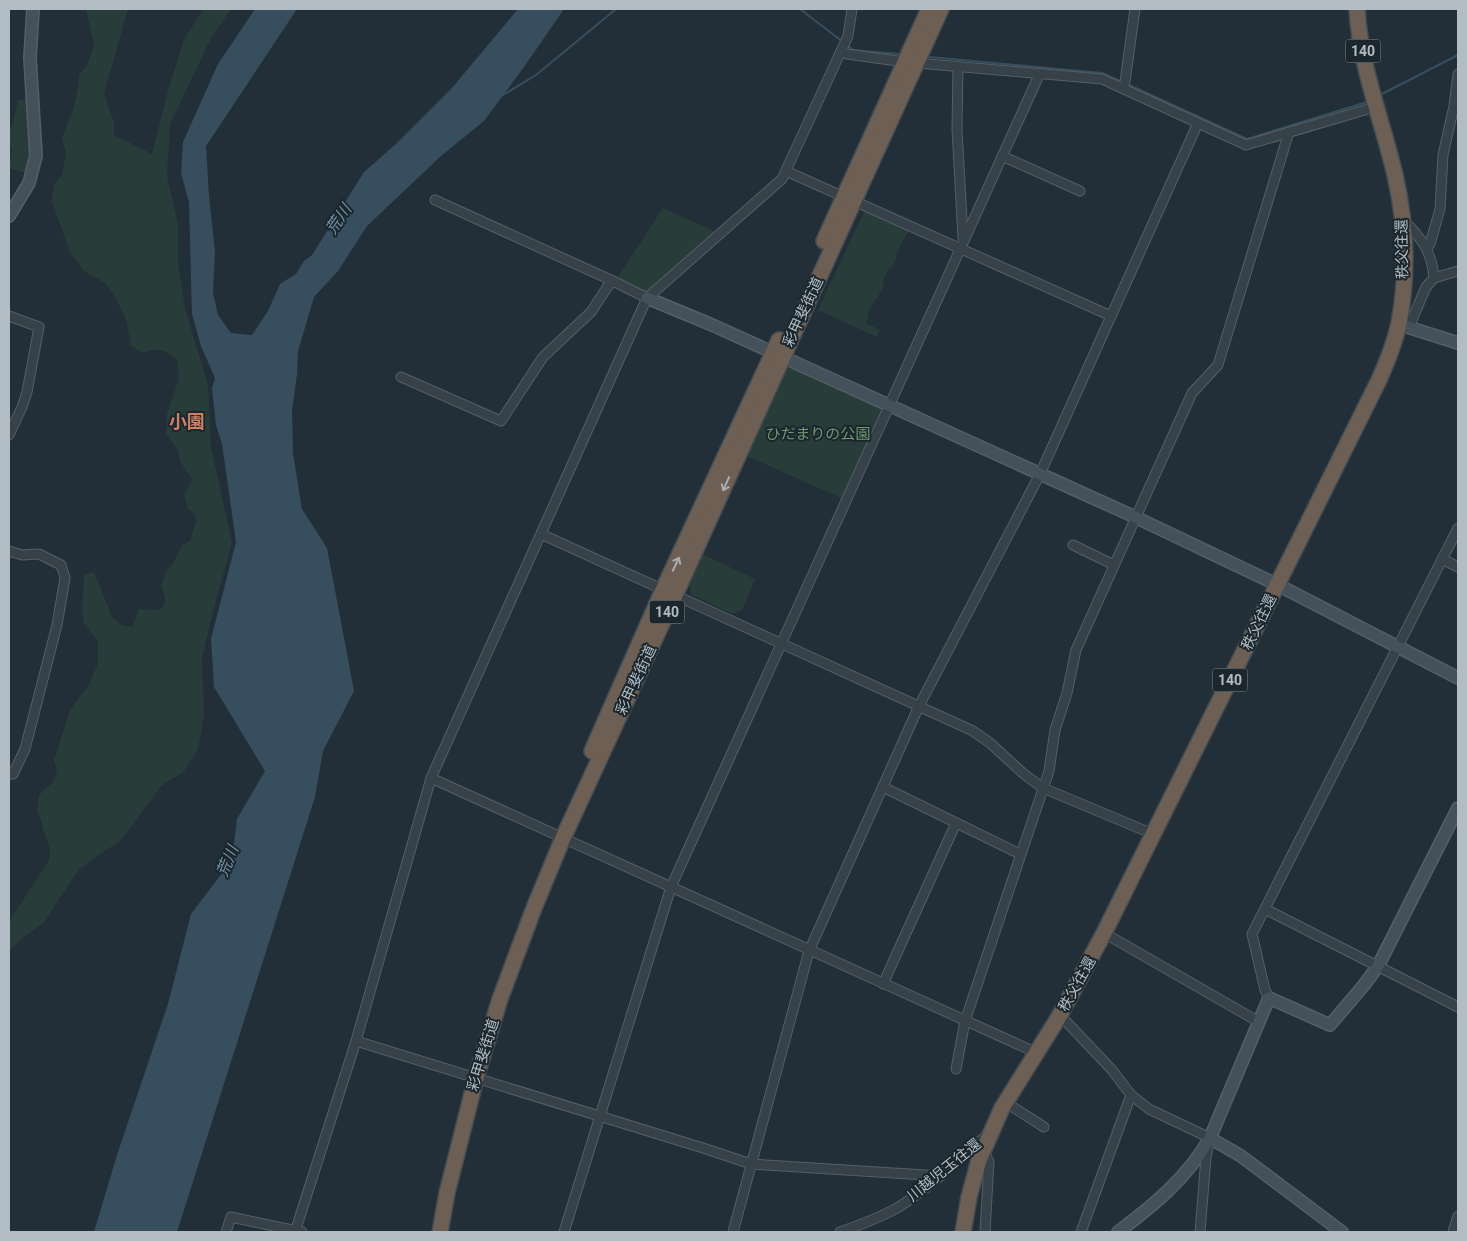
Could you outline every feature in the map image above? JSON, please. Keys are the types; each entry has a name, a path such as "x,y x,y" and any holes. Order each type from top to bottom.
{"highway":[{"name":"彩甲斐街道","path":"911,62 929,9"},
{"name":"彩甲斐街道","path":"431,1232 439,1188 471,1077 559,836 911,62 941,9"},
{"name":"秩父往還","path":"963,1232 969,1197 983,1149 1005,1102 1060,1015 1104,933 1278,585 1404,326 1403,220 1395,176 1374,100 1362,46 1357,9"},
{"name":"彩甲斐街道","path":"440,1232 471,1077"}],"street":[{"path":"9,216 29,183 36,156 30,58 33,9"},
{"path":"226,1232 231,1217 297,1232 356,1041 431,778 647,298 782,179 843,46 852,9"},
{"path":"1124,84 1134,9"},
{"path":"843,46 847,54 911,62 1040,73 1124,84 1198,123 1221,129 1246,144 1289,132 1374,100"},
{"path":"958,66 957,129 961,245"},
{"path":"564,1232 671,888 1040,73"},
{"path":"1427,248 1430,244 1440,209 1443,155 1454,106 1458,74"},
{"path":"733,1232 809,950 919,706 1040,474 1198,123"},
{"path":"956,1069 965,1021 1049,770 1055,730 1067,694 1076,650 1192,393 1218,365 1289,132"},
{"path":"1002,156 1080,191"},
{"path":"786,171 961,245 1111,316"},
{"path":"435,200 647,298 778,355 1135,518 1278,585 1458,678"},
{"path":"1403,220 1427,248 1433,263 1434,278"},
{"path":"1458,271 1434,278 1426,287 1404,326 1458,343"},
{"path":"401,377 501,420 543,357 591,312 613,281"},
{"path":"9,316 39,327 27,392 9,435"},
{"path":"1458,528 1252,934 1265,990 1269,998 1330,1025 1364,986 1378,966 1458,808"},
{"path":"541,534 973,731 1043,788 1153,834"},
{"path":"1072,545 1114,565"},
{"path":"9,551 22,555 40,554 60,564 65,578 57,626 25,750 13,774 9,774"},
{"path":"1442,559 1458,567"},
{"path":"431,778 1037,1053"},
{"path":"883,787 1020,854"},
{"path":"883,984 956,823"},
{"path":"1264,909 1458,1007"},
{"path":"1104,933 1259,1022"},
{"path":"1118,1232 1159,1200 1203,1150 1210,1138 1269,998"},
{"path":"1060,1015 1112,1070 1131,1095 1149,1109 1210,1138 1241,1156 1342,1232"},
{"path":"356,1041 751,1164 941,1176"},
{"path":"1081,1232 1131,1095"},
{"path":"1005,1102 1044,1127"},
{"name":"川越児玉往還","path":"840,1232 873,1220 897,1208 941,1176 991,1131"},
{"path":"1200,1232 1206,1157 1210,1138"},
{"path":"983,1149 989,1162 985,1232"},
{"path":"1454,1232 1458,1216"}],"green space":[{"path":"86,9 128,9 104,94 114,122 114,135 152,154 169,87 184,40 203,9 231,9 211,38 170,124 167,176 178,225 178,262 185,309 208,385 211,447 232,543 202,657 204,716 198,749 184,771 161,786 121,840 79,869 44,922 21,939 9,951 9,922 49,860 50,855 50,848 37,812 39,795 53,782 57,771 54,760 70,710 90,683 98,663 98,641 84,624 82,610 84,574 94,572 113,619 122,625 132,627 139,609 160,610 163,607 165,599 161,586 166,572 173,564 182,545 190,541 196,521 195,514 188,509 184,493 191,484 192,479 180,461 178,450 166,434 167,414 179,379 177,359 160,350 142,353 131,345 126,319 115,297 105,283 84,271 69,250 52,201 54,184 62,175 66,152 62,138 73,110 79,75 87,66 94,45"},
{"path":"29,99 31,157 26,173 9,168 12,150 9,149 9,126 12,127 18,100"},
{"path":"663,208 716,232 645,294 618,280 618,277"},
{"path":"865,210 909,230 896,254 897,256 891,269 889,268 877,299 875,299 867,316 869,317 866,323 880,330 877,337 818,310"},
{"name":"ひだまりの公園","path":"791,368 882,409 883,413 844,498 747,456 786,369"},
{"path":"702,554 755,579 742,610 733,614 692,595 689,585"}],"water":[{"name":"荒川","path":"255,9 297,9 206,146 215,252 213,293 218,315 231,333 252,335 268,311 280,284 296,274 304,261 312,255 364,172 397,143 452,88 518,9 564,9 484,121 441,156 367,226 338,271 314,297 298,351 292,410 293,454 302,509 327,548 354,691 323,751 315,797 177,1232 94,1232 117,1155 168,1004 191,914 232,860 237,819 265,771 214,687 211,639 236,542 222,444 216,425 212,388 215,378 201,346 192,314 189,202 181,173 183,142 218,64"}],"waterway":[{"path":"503,95 536,75 616,9"},
{"path":"800,9 843,42"},
{"path":"847,45 853,50 898,54"},
{"path":"1380,95 1458,55"},
{"path":"930,57 1102,73 1122,82"},
{"path":"1127,84 1247,139 1367,102"}],"district":[{"name":"小園","path":"187,422"}]}
